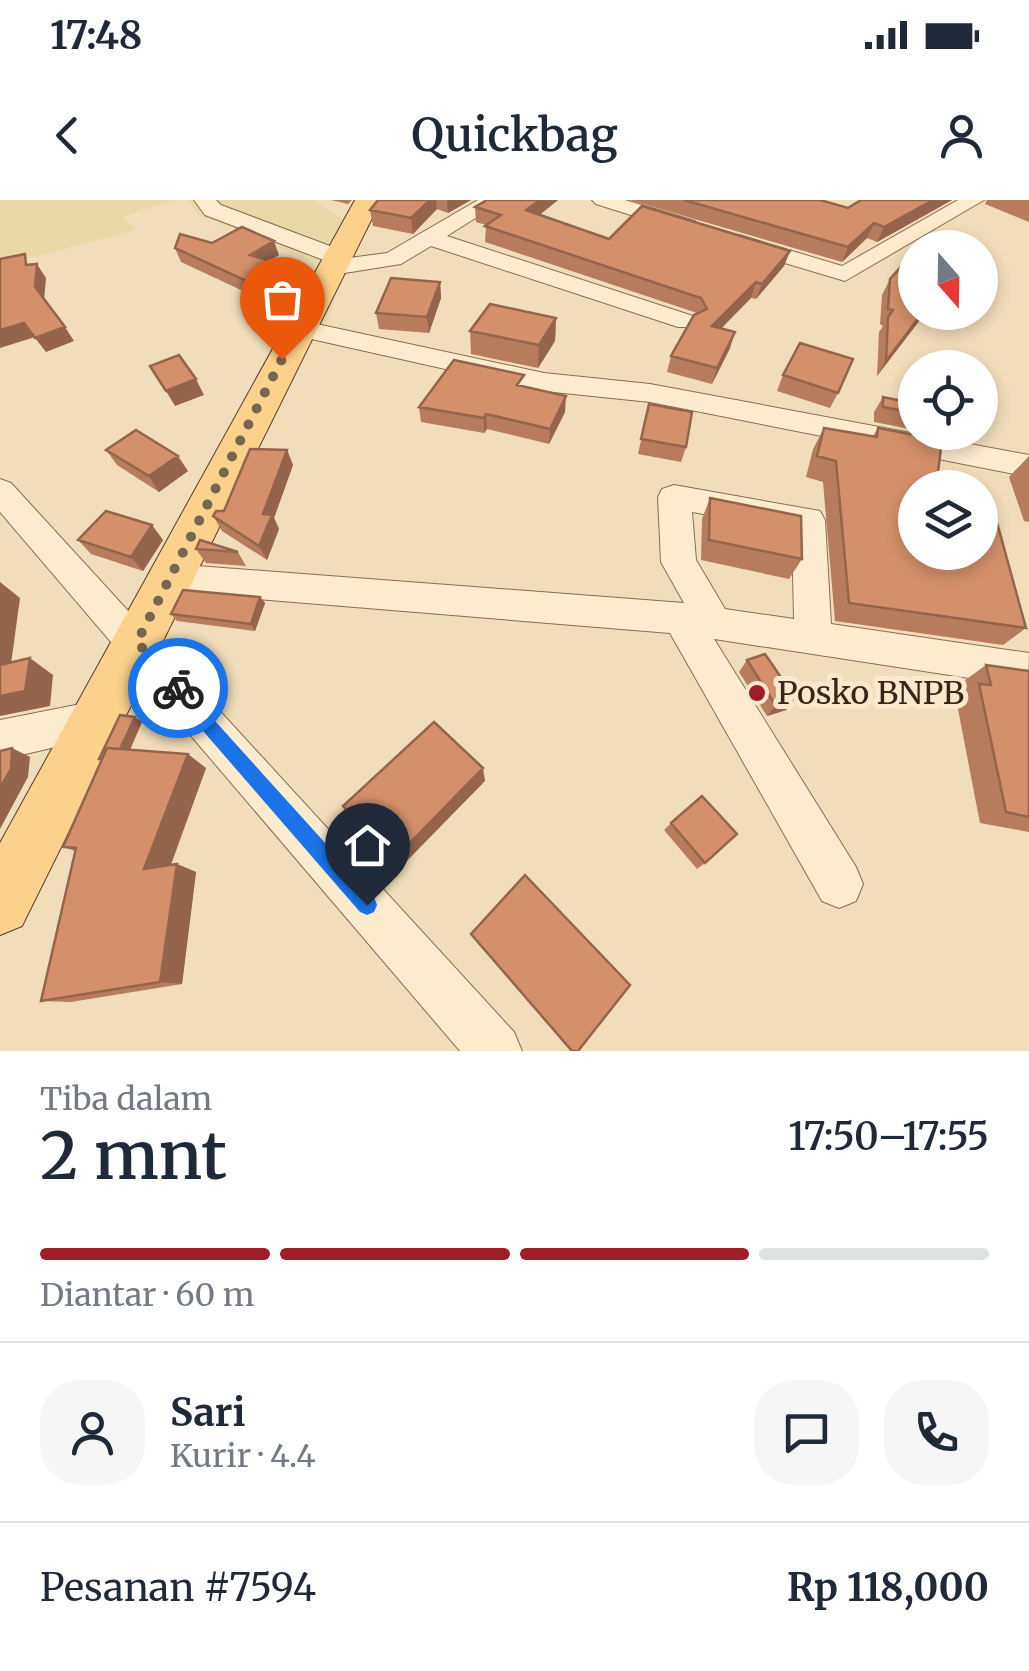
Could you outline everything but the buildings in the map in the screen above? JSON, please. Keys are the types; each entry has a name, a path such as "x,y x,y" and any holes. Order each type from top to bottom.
{"main road":[{"path":"0,904 368,200"}],"street":[{"path":"205,200 213,210 335,263 387,261 432,239 492,200"},
{"path":"603,200 846,274 973,200"},
{"path":"432,239 687,322"},
{"path":"298,328 544,382 650,394 1029,466"},
{"path":"0,491 495,1051"},
{"path":"813,636 808,520 674,498 679,562 698,620 839,884"},
{"path":"171,578 698,620 1028,670"},
{"path":"0,740 96,720"}],"shaded area":[{"path":"0,200 174,200 121,217 136,230 0,266"},
{"path":"188,200 314,200 345,221 318,264 199,215"}],"way so far":[{"path":"178,688 137,642 282,359"}],"place":[{"name":"Posko BNPB","path":"757,693"}],"route":[{"path":"178,688 367,905"}]}
